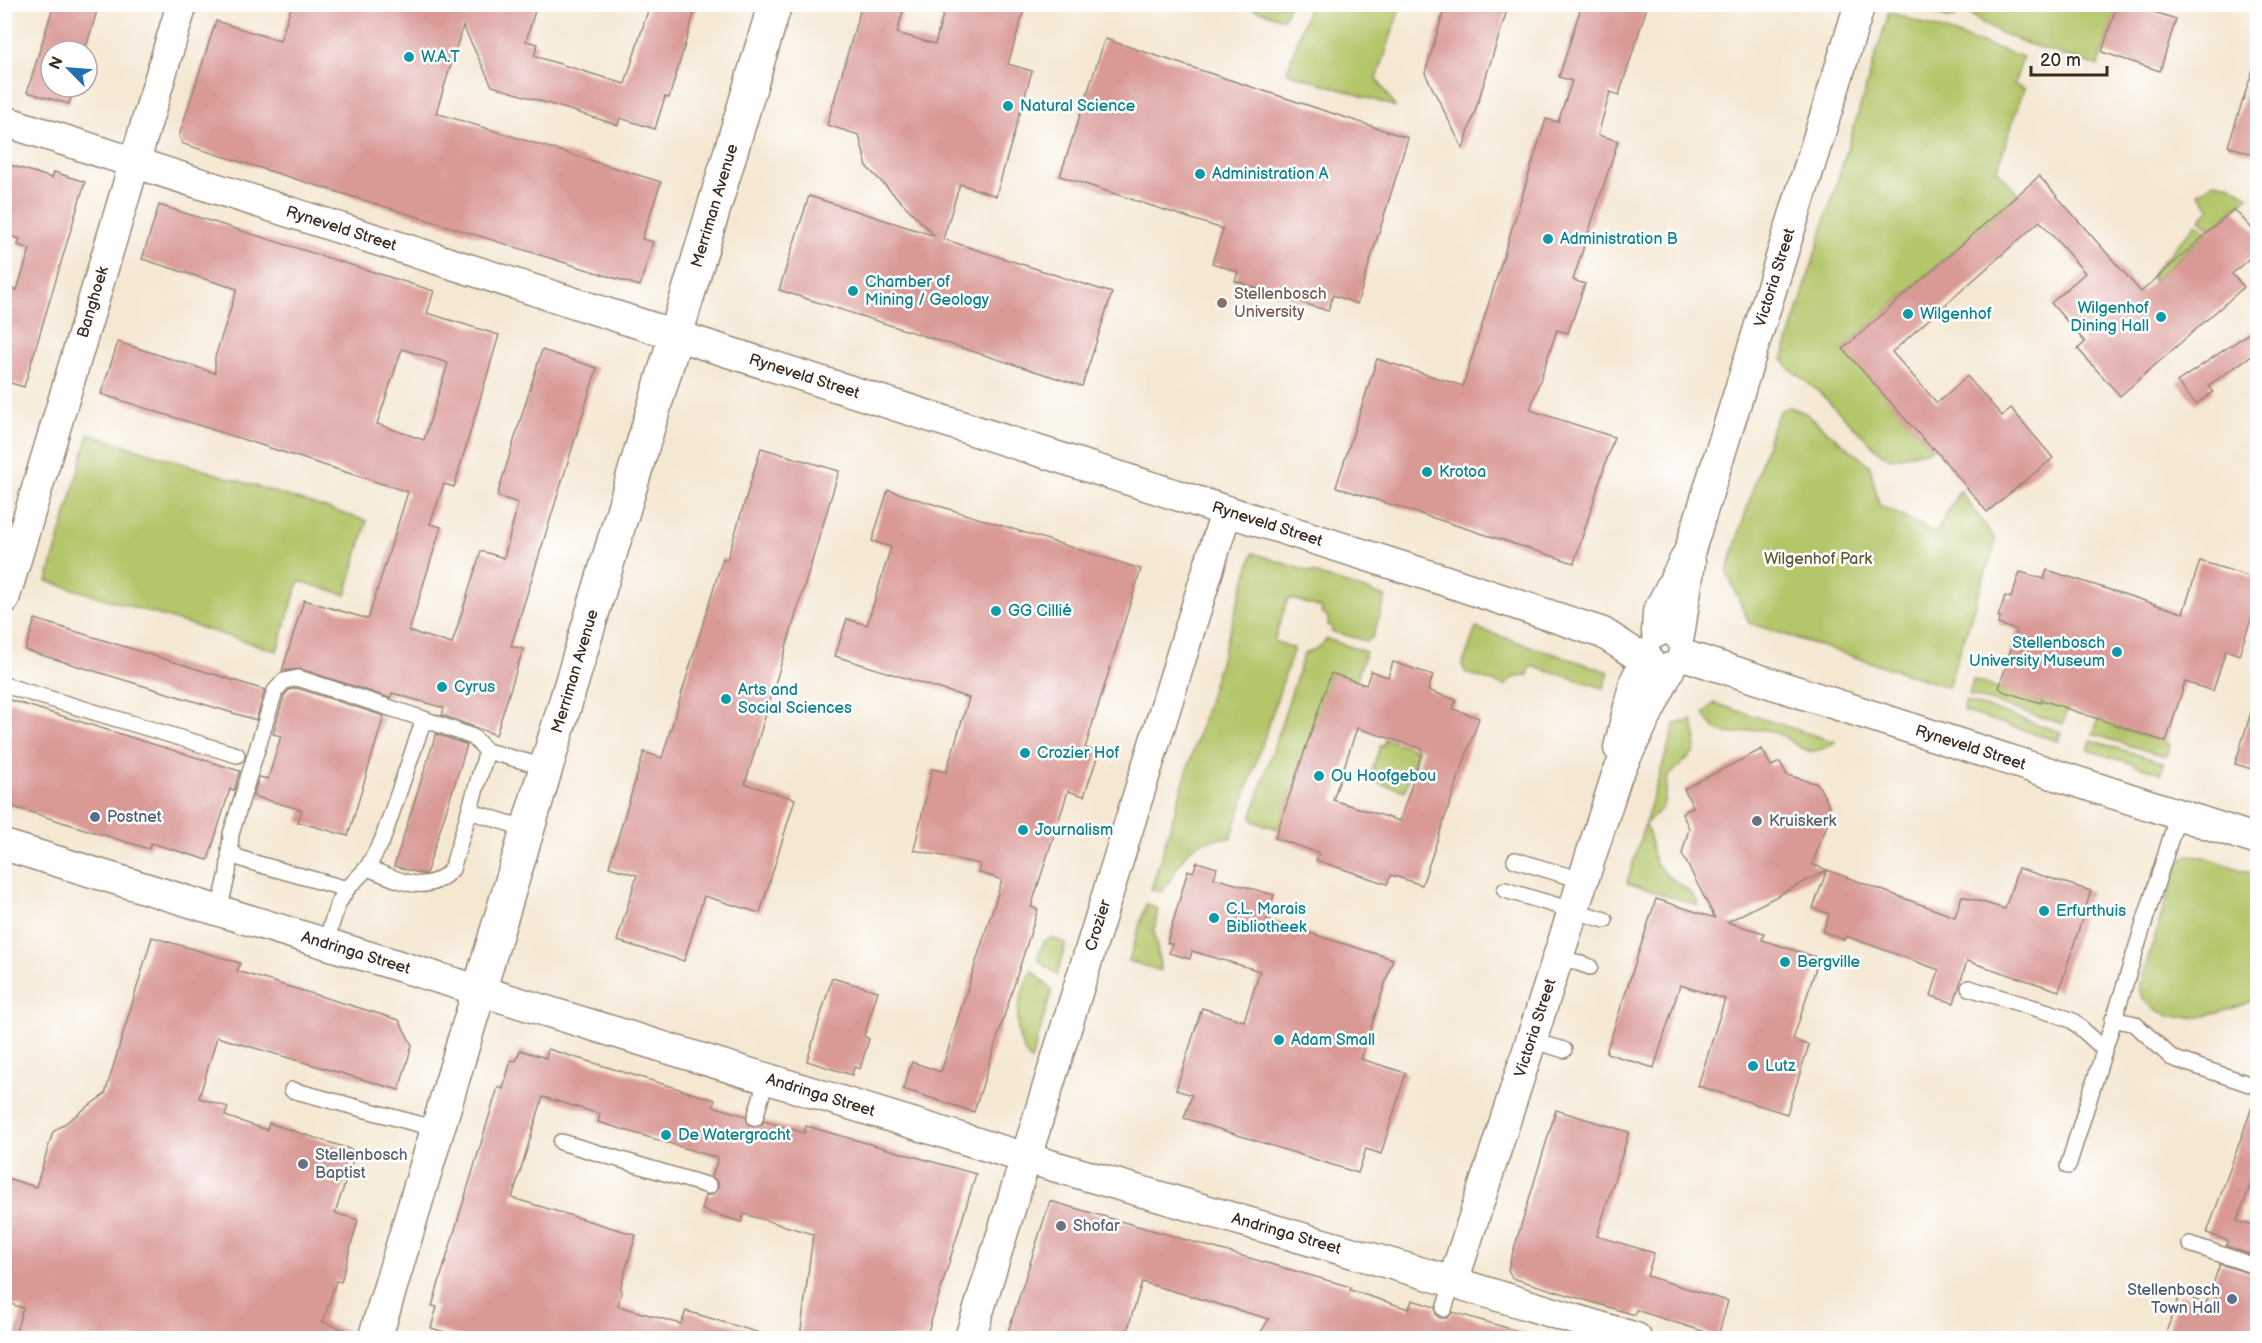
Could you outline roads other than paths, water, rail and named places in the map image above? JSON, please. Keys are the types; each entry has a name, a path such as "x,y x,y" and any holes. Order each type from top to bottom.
{"street":[{"name":"Banghoek","path":"4,599 182,4"},
{"name":"Merriman Avenue","path":"375,1338 775,4"},
{"name":"Victoria Street","path":"1449,1296 1581,880 1617,775 1626,712 1635,682 1662,648 1691,567 1690,550 1860,4"},
{"name":"Ryneveld Street","path":"4,121 1603,633 1633,627 1662,648 2258,840"},
{"name":"Crozier","path":"970,1338 1226,512"},
{"name":"Andringa Street","path":"4,845 480,992 767,1077 1026,1158 1449,1296 1636,1338"}],"lane":[{"path":"219,910 228,873 229,848 268,712 275,691 284,681 298,678 424,719 473,737 487,751 545,767"},
{"path":"4,685 237,755"},
{"path":"325,944 338,904 347,889 367,868 382,841 424,719"},
{"path":"367,868 416,885 426,886 441,881 452,869 487,751"},
{"path":"469,811 527,829"},
{"path":"2068,1166 2178,815"},
{"path":"229,848 237,857 251,862 347,889"},
{"path":"1515,860 1581,880"},
{"path":"1505,890 1605,920"},
{"path":"1558,956 1590,967"},
{"path":"1969,988 2058,1015 2073,1022 2104,1049"},
{"path":"2114,1019 2135,1024 2147,1032 2172,1058 2258,1087"},
{"path":"1532,1040 1564,1050"},
{"path":"755,1118 767,1077"},
{"path":"292,1090 437,1129"},
{"path":"561,1142 709,1186"},
{"path":"2190,1244 2258,1267"}],"place":[{"name":"W.A.T","path":"409,57"},
{"name":"Natural Science","path":"1008,106"},
{"name":"Administration A","path":"1200,174"},
{"name":"Administration B","path":"1548,239"},
{"name":"Chamber of Mining / Geology","path":"853,291"},
{"name":"Stellenbosch University","path":"1222,303"},
{"name":"Wilgenhof","path":"1908,314"},
{"name":"Wilgenhof Dining Hall","path":"2161,317"},
{"name":"Krotoa","path":"1427,472"},
{"name":"GG Cillié","path":"996,611"},
{"name":"Stellenbosch University Museum","path":"2117,652"},
{"name":"Cyrus","path":"442,687"},
{"name":"Arts and Social Sciences","path":"726,699"},
{"name":"Crozier Hof","path":"1025,753"},
{"name":"Ou Hoofgebou","path":"1319,776"},
{"name":"Postnet","path":"95,817"},
{"name":"Kruiskerk","path":"1757,821"},
{"name":"Journalism","path":"1023,830"},
{"name":"Erfurthuis","path":"2044,911"},
{"name":"C.L. Marais Bibliotheek","path":"1214,918"},
{"name":"Bergville","path":"1785,962"},
{"name":"Adam Small","path":"1279,1040"},
{"name":"Lutz","path":"1753,1066"},
{"name":"De Watergracht","path":"666,1135"},
{"name":"Stellenbosch Baptist","path":"303,1164"},
{"name":"Shofar","path":"1061,1226"},
{"name":"Stellenbosch Town Hall","path":"2232,1299"}],"park label":[{"name":"Wilgenhof Park","path":"1818,559"}]}
